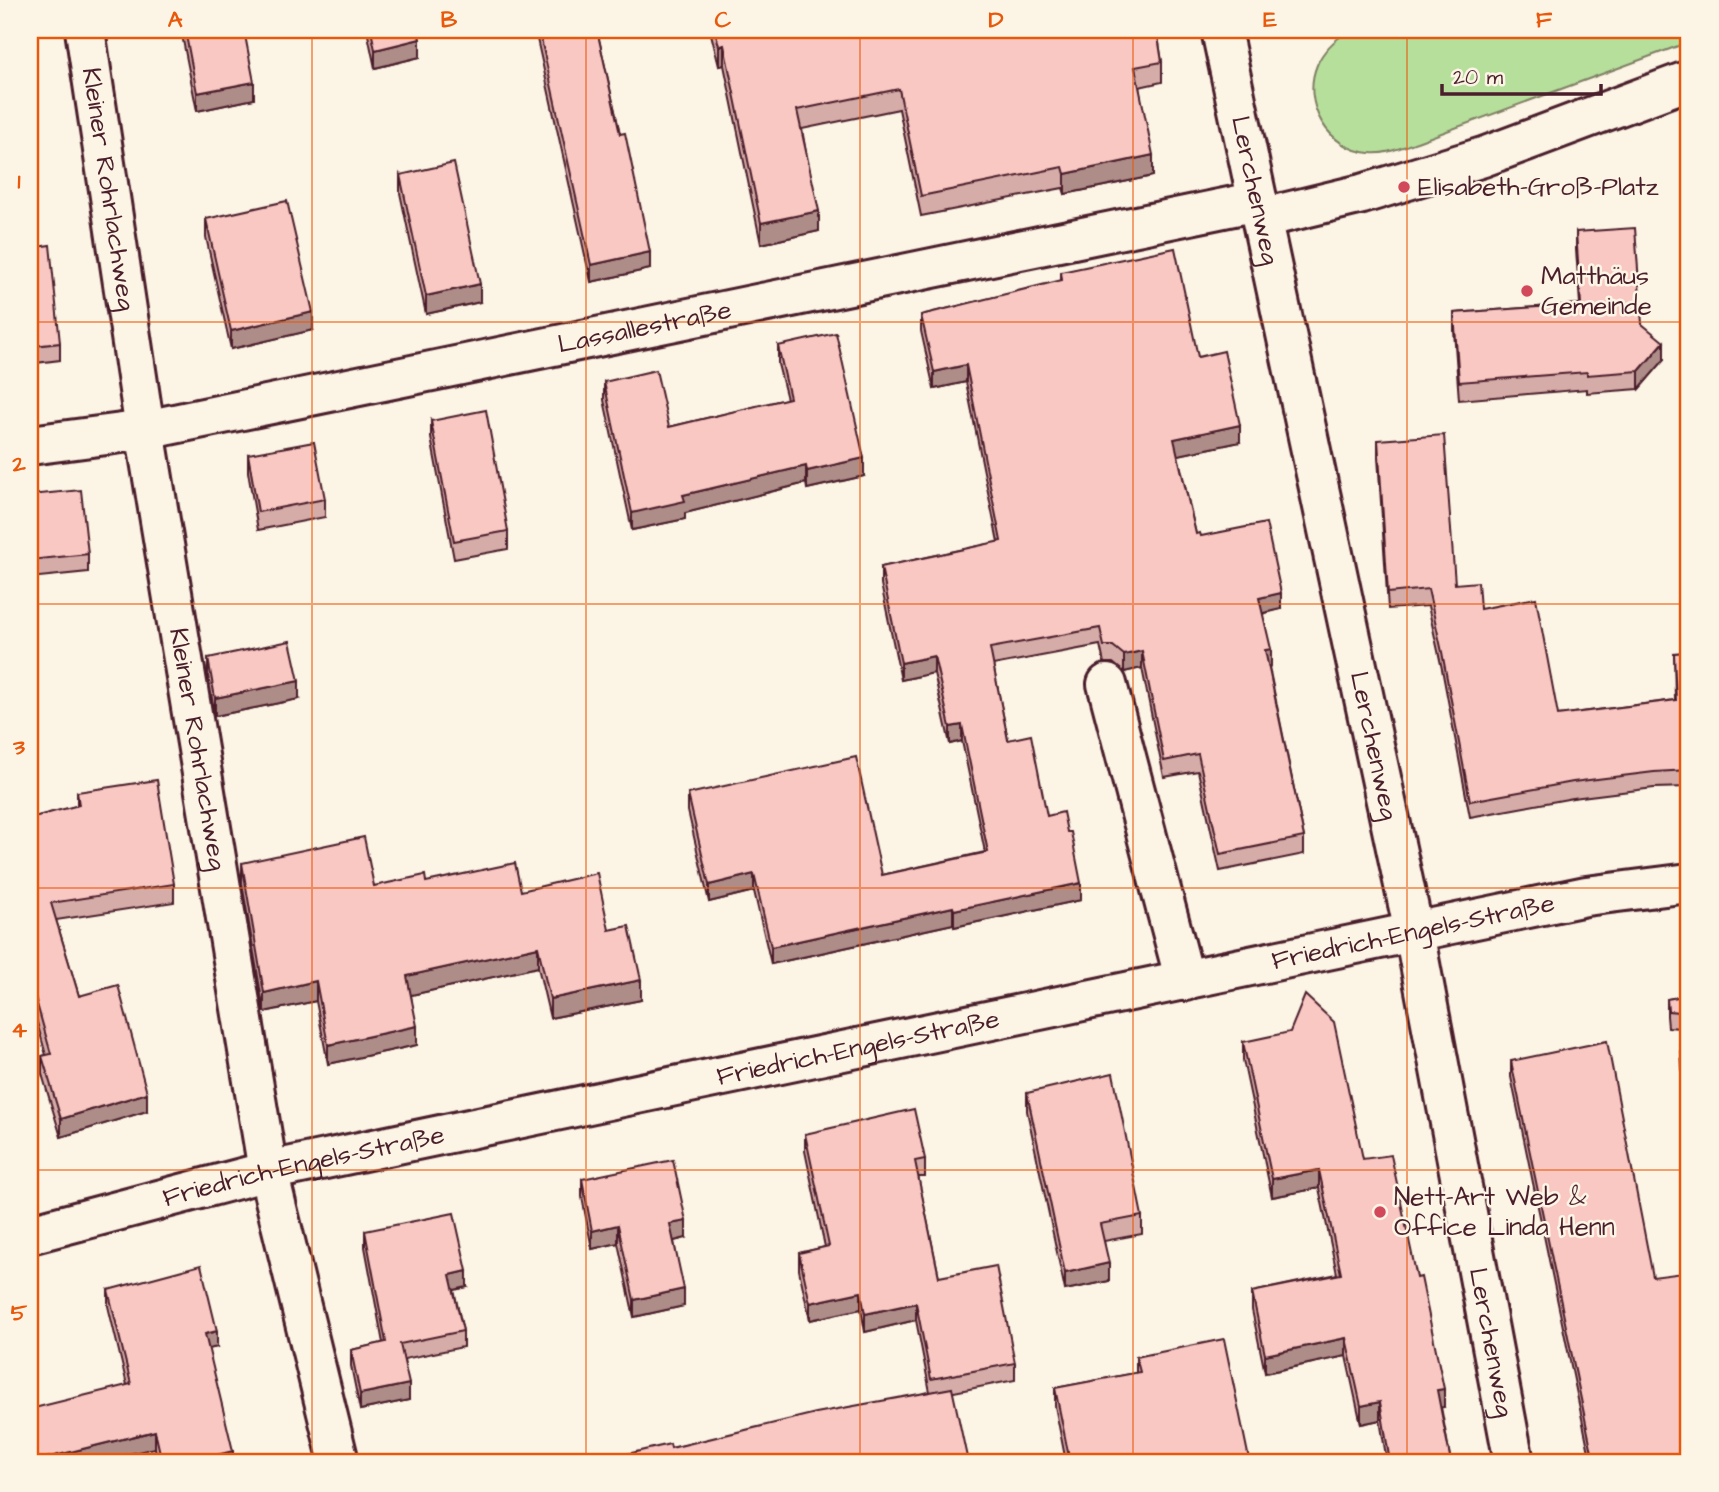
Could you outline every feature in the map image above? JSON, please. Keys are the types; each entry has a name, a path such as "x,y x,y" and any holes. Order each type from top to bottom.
{"street":[{"name":"Kleiner Rohrlachweg","path":"85,30 145,430 268,1171 339,1462"},
{"name":"Lerchenweg","path":"1221,30 1414,932 1514,1462"},
{"name":"Lassallestraße","path":"30,445 145,430 1260,210 1362,194 1483,157 1689,80"},
{"path":"1107,684 1185,981"},
{"name":"Friedrich-Engels-Straße","path":"30,1234 268,1171 1586,896 1689,883"}],"green space":[{"path":"1350,30 1689,30 1689,42 1400,148 1370,153 1355,150 1331,134 1316,109 1313,94 1313,80 1323,54"}],"building":[{"path":"185,30 244,30 254,82 197,93"},
{"path":"371,30 418,30 420,39 375,50"},
{"path":"539,30 597,30 620,134 625,133 650,252 591,265"},
{"path":"715,30 1157,30 1162,62 1135,67 1153,155 1065,174 1063,167 921,196 899,89 797,110 819,211 761,223 724,45 719,46"},
{"path":"454,163 480,284 426,296 400,175"},
{"path":"287,201 313,312 231,331 206,219"},
{"path":"1635,228 1642,324 1664,342 1639,371 1587,375 1587,372 1459,382 1454,313 1581,304 1576,232"},
{"path":"50,245 60,343 34,346 37,371 30,372 30,248"},
{"path":"1175,248 1198,357 1224,351 1240,425 1174,439 1196,534 1200,533 1201,536 1266,523 1281,593 1259,598 1271,649 1265,650 1304,837 1220,854 1198,754 1164,761 1142,651 1124,655 1113,646 1104,646 1100,628 990,648 1008,740 1031,735 1047,816 1063,812 1067,832 1071,832 1081,883 954,910 953,907 771,947 754,874 709,885 688,794 856,757 882,875 988,852 962,725 950,727 934,656 901,663 881,567 1001,541 966,365 934,372 921,315 1062,280 1061,272"},
{"path":"836,333 864,458 807,471 806,466 683,495 685,501 632,513 604,382 656,370 669,427 790,398 778,346"},
{"path":"486,410 508,531 454,541 431,421"},
{"path":"1444,435 1455,584 1478,582 1480,609 1536,598 1558,715 1676,700 1674,653 1689,652 1689,770 1573,782 1470,801 1428,589 1388,593 1378,440"},
{"path":"314,442 325,499 258,512 248,454"},
{"path":"81,490 88,554 30,560 30,495"},
{"path":"290,641 299,681 215,698 208,658"},
{"path":"157,780 174,884 51,903 79,996 118,985 147,1093 61,1119 42,1056 51,1054 30,979 30,818 79,805 77,792"},
{"path":"364,837 374,886 425,875 426,882 515,863 521,891 597,873 609,930 629,926 641,980 550,999 538,947 407,976 417,1026 328,1045 316,981 264,993 242,863"},
{"path":"1305,995 1334,1022 1363,1159 1391,1155 1417,1278 1421,1277 1444,1389 1437,1390 1451,1462 1390,1462 1380,1402 1361,1406 1346,1338 1265,1355 1252,1292 1341,1274 1319,1170 1272,1179 1243,1042 1290,1032"},
{"path":"1689,995 1689,1192 1680,1012 1668,1011 1667,999"},
{"path":"1607,1041 1653,1277 1683,1273 1689,1306 1689,1462 1594,1462 1511,1061"},
{"path":"1113,1073 1142,1216 1100,1224 1109,1263 1065,1273 1027,1093"},
{"path":"914,1109 925,1159 915,1161 939,1277 996,1266 1015,1363 931,1379 916,1303 865,1314 861,1292 810,1303 799,1253 829,1246 805,1134"},
{"path":"673,1160 686,1221 670,1224 684,1289 634,1300 618,1225 592,1231 582,1179"},
{"path":"454,1213 467,1271 450,1275 463,1331 400,1344 409,1384 360,1394 351,1350 386,1342 365,1231"},
{"path":"201,1265 217,1331 205,1334 233,1451 188,1462 162,1462 155,1431 30,1462 30,1409 131,1384 108,1290"},
{"path":"1224,1339 1249,1459 1234,1462 1070,1462 1055,1388 1140,1372 1136,1357"},
{"path":"952,1388 968,1462 593,1462 670,1444 671,1448 816,1413"}],"place":[{"name":"Elisabeth-Groß-Platz","path":"1404,187"},
{"name":"Matthäus Gemeinde","path":"1527,291"},
{"name":"Nett-Art Web & Office Linda Henn","path":"1380,1212"}]}
